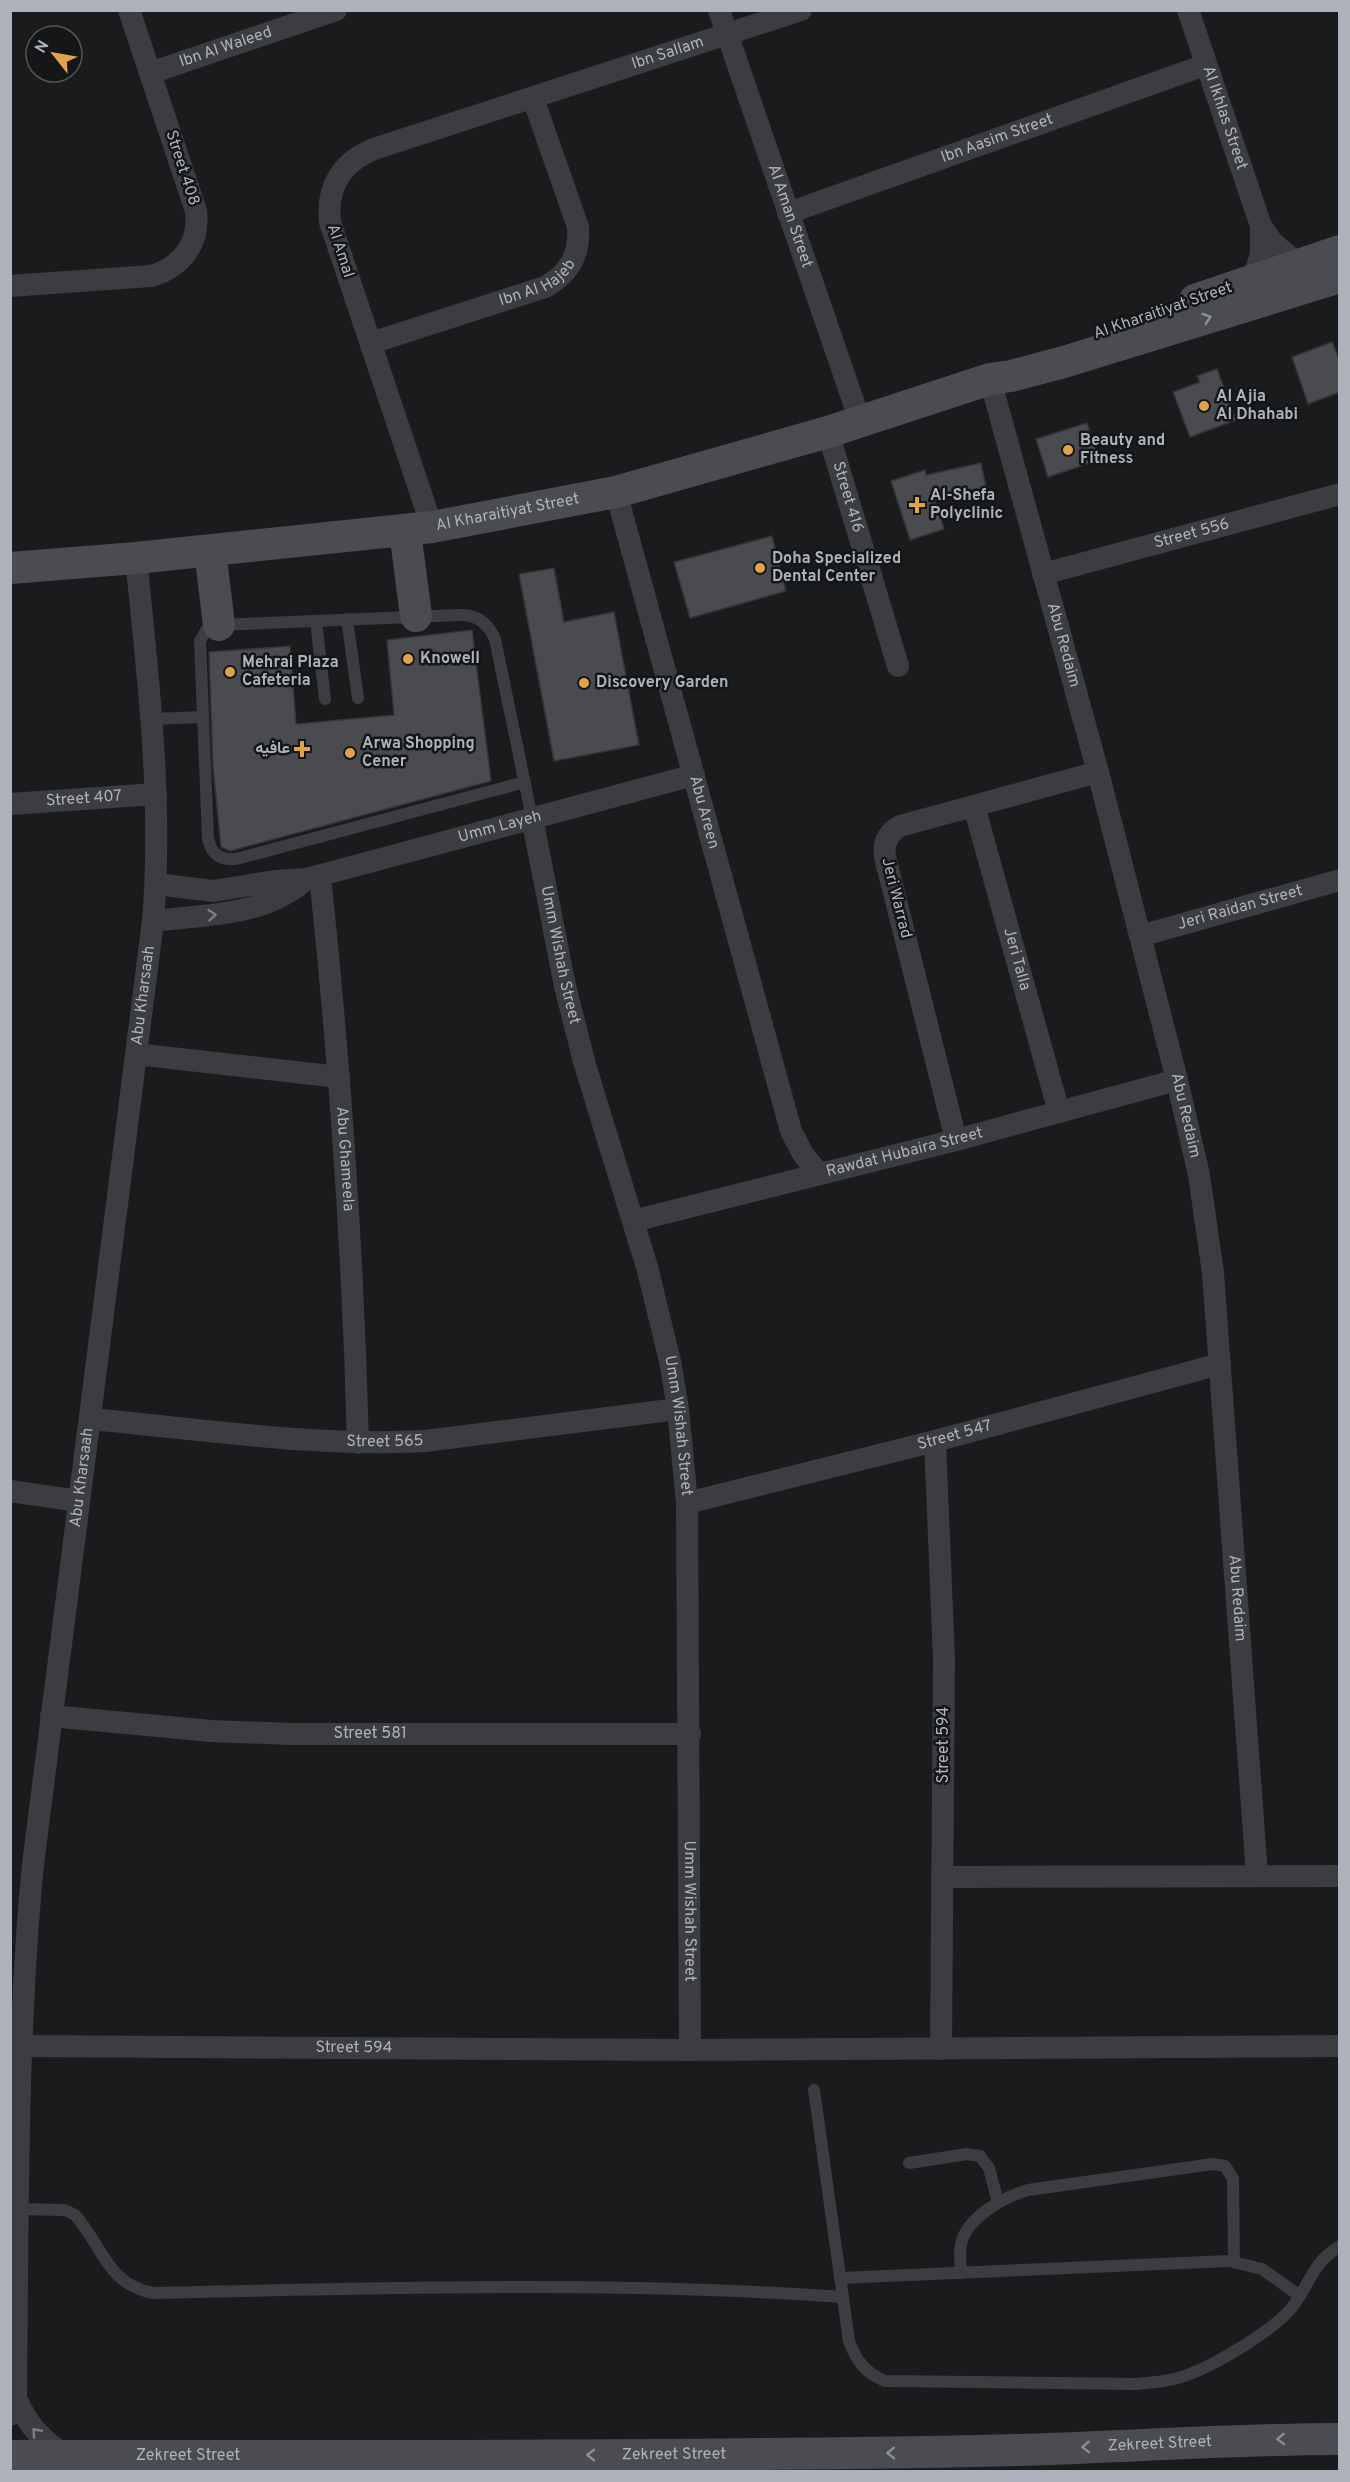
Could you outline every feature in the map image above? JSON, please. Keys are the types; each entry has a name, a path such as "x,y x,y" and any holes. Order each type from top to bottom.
{"street":[{"name":"Street 408","path":"10,286 151,276 171,268 187,253 196,232 196,211 129,10"},
{"name":"Ibn Al Waleed","path":"150,72 336,10"},
{"name":"Al Aman Street","path":"718,10 860,421"},
{"name":"Ibn Sallam","path":"533,98 801,10"},
{"name":"Al Ikhlas Street","path":"1188,10 1262,226 1273,243 1298,264"},
{"name":"Ibn Aasim Street","path":"788,213 1205,65"},
{"name":"Al Amal","path":"419,529 371,343 330,222 330,195 341,171 350,161 374,149 533,98"},
{"name":"Ibn Al Hajeb","path":"371,343 545,287 562,276 569,268 577,248 578,227 533,98"},
{"name":"Al Ikhlas Street","path":"1253,280 1261,253 1262,226"},
{"name":"Al Kharaitiyat Street","path":"990,379 1008,368 1059,347 1340,251"},
{"name":"Al Kharaitiyat Street","path":"10,568 210,551 419,529 616,492 828,432 990,379 1064,362 1340,277"},
{"name":"Abu Redaim","path":"990,379 1098,772 1199,1175 1207,1224 1220,1364 1257,1875"},
{"name":"Street 416","path":"828,432 898,666"},
{"name":"Abu Areen","path":"616,492 791,1131 803,1154 819,1174"},
{"name":"Street 556","path":"1043,574 1340,494"},
{"path":"416,616 419,529"},
{"path":"210,551 219,625"},
{"name":"Abu Kharsaah","path":"66,2456 40,2437 13,2406 20,2046 29,1898 156,884 156,794 152,718 136,558"},
{"name":"Jeri Warrad","path":"956,1140 884,849 888,835 900,826 1098,772"},
{"name":"Umm Layeh","path":"156,884 213,891 313,877 694,775"},
{"name":"Street 407","path":"10,804 156,794"},
{"name":"Jeri Talla","path":"974,806 1059,1112"},
{"name":"Umm Wishah Street","path":"532,819 565,986 598,1110 659,1314 678,1409 687,1503 690,2050"},
{"name":"Umm Layeh","path":"153,921 240,910 287,894 313,877"},
{"name":"Abu Ghameela","path":"313,877 339,1077 349,1210 358,1443"},
{"name":"Jeri Raidan Street","path":"1140,936 1340,880"},
{"path":"136,1054 339,1077"},
{"name":"Rawdat Hubaira Street","path":"633,1221 956,1140 1177,1080"},
{"name":"Abu Areen","path":"787,1182 791,1131"},
{"name":"Street 547","path":"687,1503 934,1441 1220,1364"},
{"name":"Street 565","path":"90,1419 358,1443 425,1441 678,1409"},
{"name":"Street 594","path":"934,1441 944,1659 941,2049"},
{"path":"10,1491 79,1501"},
{"name":"Street 581","path":"51,1716 211,1731 280,1734 690,1734"},
{"path":"942,1877 1340,1876"},
{"name":"Street 594","path":"20,2046 690,2050 1340,2046"},
{"name":"Zekreet Street","path":"10,2456 879,2453 1340,2439"}],"lane":[{"path":"525,782 240,858 219,857 209,845 200,641 207,629 219,625 469,615 486,623 495,639 525,782 532,819"},
{"path":"347,619 358,698"},
{"path":"316,621 325,699"},
{"path":"152,718 202,717"},
{"path":"814,2090 840,2278 853,2352 866,2370 885,2381 1136,2384 1173,2379 1208,2366 1274,2325 1300,2296 1325,2255 1340,2246"},
{"path":"909,2163 974,2154 980,2156 989,2168 998,2202"},
{"path":"961,2273 960,2253 963,2238 974,2223 998,2202 1028,2190 1219,2164 1230,2170 1233,2179 1234,2262"},
{"path":"18,2209 65,2210 75,2215 119,2278 140,2291 153,2293 424,2287 613,2287 734,2289 843,2297"},
{"path":"840,2278 1234,2262 1262,2269 1300,2296"}],"building":[{"path":"1332,342 1340,361 1340,392 1308,404 1292,357"},
{"name":"Al Ajia Al Dhahabi","path":"1217,369 1236,420 1190,437 1173,392 1200,382 1197,376"},
{"name":"Beauty and Fitness","path":"1087,423 1099,460 1048,477 1036,439"},
{"name":"Al-Shefa Polyclinic","path":"981,463 986,487 934,498 944,529 910,540 891,481 925,470 926,475"},
{"path":"772,536 786,591 690,618 674,562"},
{"name":"Discovery Garden","path":"554,568 564,622 614,612 639,745 554,761 519,574"},
{"name":"Arwa Shopping Cener","path":"472,630 491,781 230,851 221,847 213,767 209,652 290,646 296,724 394,715 387,640"}],"place":[{"name":"Al Ajia Al Dhahabi","path":"1204,406"},
{"name":"Beauty and Fitness","path":"1068,450"},
{"name":"Al-Shefa Polyclinic","path":"917,505"},
{"name":"Doha Specialized Dental Center","path":"760,568"},
{"name":"Knowell","path":"408,659"},
{"name":"Mehrai Plaza Cafeteria","path":"230,672"},
{"name":"Discovery Garden","path":"584,683"},
{"name":"عافيه","path":"302,749"},
{"name":"Arwa Shopping Cener","path":"350,753"}]}
